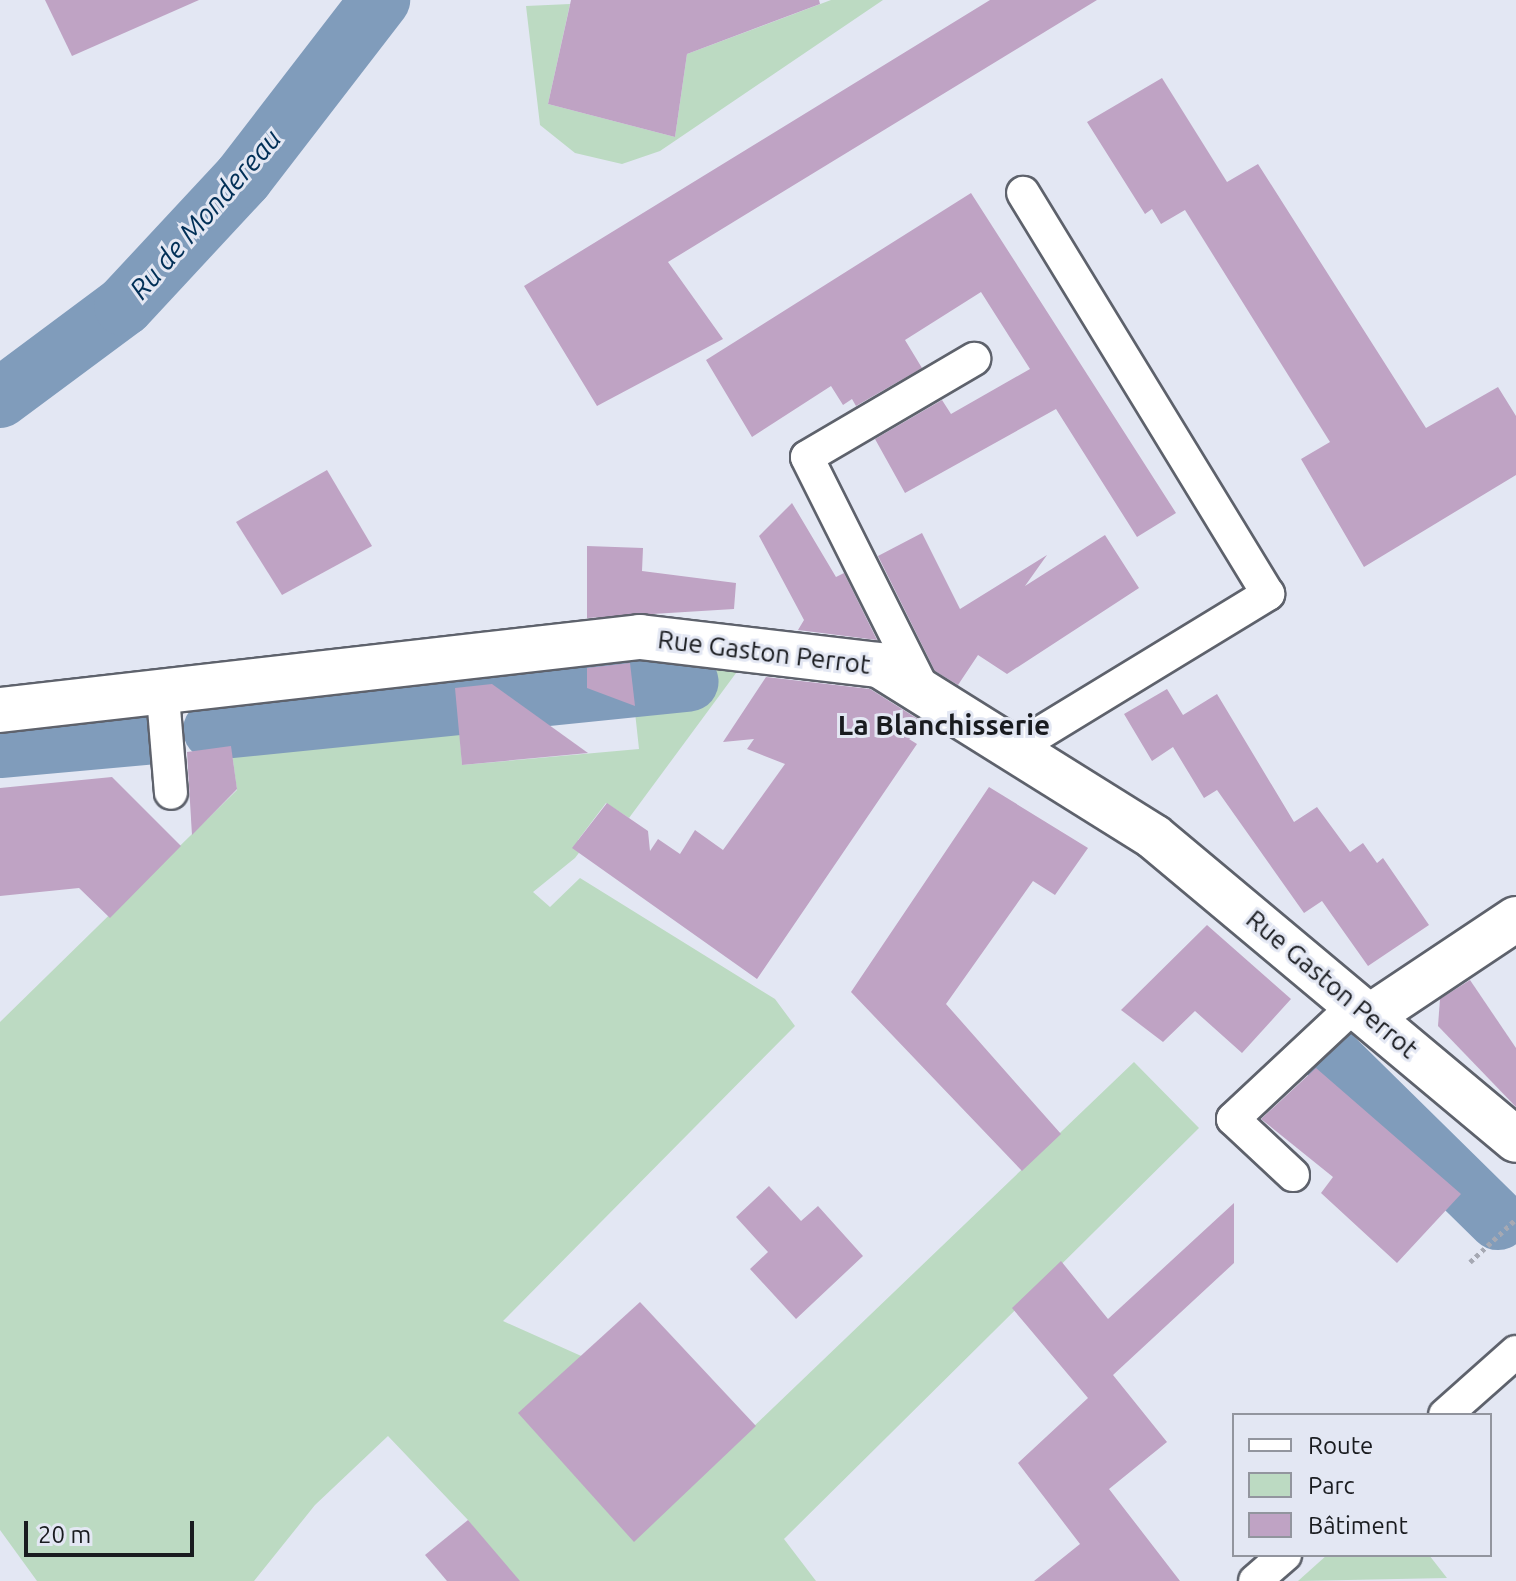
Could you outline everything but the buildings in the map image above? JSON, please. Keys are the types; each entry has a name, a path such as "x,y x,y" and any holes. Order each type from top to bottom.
{"street":[{"name":"Rue Gaston Perrot","path":"0,710 163,696 640,637 879,665 923,689 1154,837 1341,1025 1516,1140"},
{"path":"1341,1025 1516,919"}],"lane":[{"path":"1014,749 1268,594 1023,193"},
{"path":"923,689 807,457 974,359"},
{"path":"163,696 171,793"},
{"path":"1293,1175 1233,1119 1341,1025"},
{"path":"1447,1413 1516,1352"},
{"path":"1255,1581 1283,1557"}],"path":[{"path":"1470,1262 1516,1219"}],"green space":[{"path":"831,0 883,0 660,151 622,164 575,153 540,125 526,6 570,4 548,104 675,137 687,54"},
{"path":"699,666 739,669 629,818 606,803 578,840 584,846 575,858 533,892 550,907 580,878 775,999 795,1026 503,1321 749,1431 1134,1062 1199,1128 784,1539 816,1581 513,1581 468,1520 388,1436 315,1505 254,1581 37,1581 0,1530 0,1022 237,790 231,746 459,725 462,765 639,749 634,703 673,699"},
{"path":"1325,1557 1431,1557 1447,1578 1298,1581"}],"waterway":[{"name":"Ru de Mondereau","path":"0,398 124,306 243,178 380,0"},
{"name":"Ru de Mondereau","path":"213,730 689,682"},
{"name":"Ru de Mondereau","path":"0,748 146,735"},
{"path":"1329,1054 1498,1220"}],"district":[{"name":"La Blanchisserie","path":"944,725"}]}
